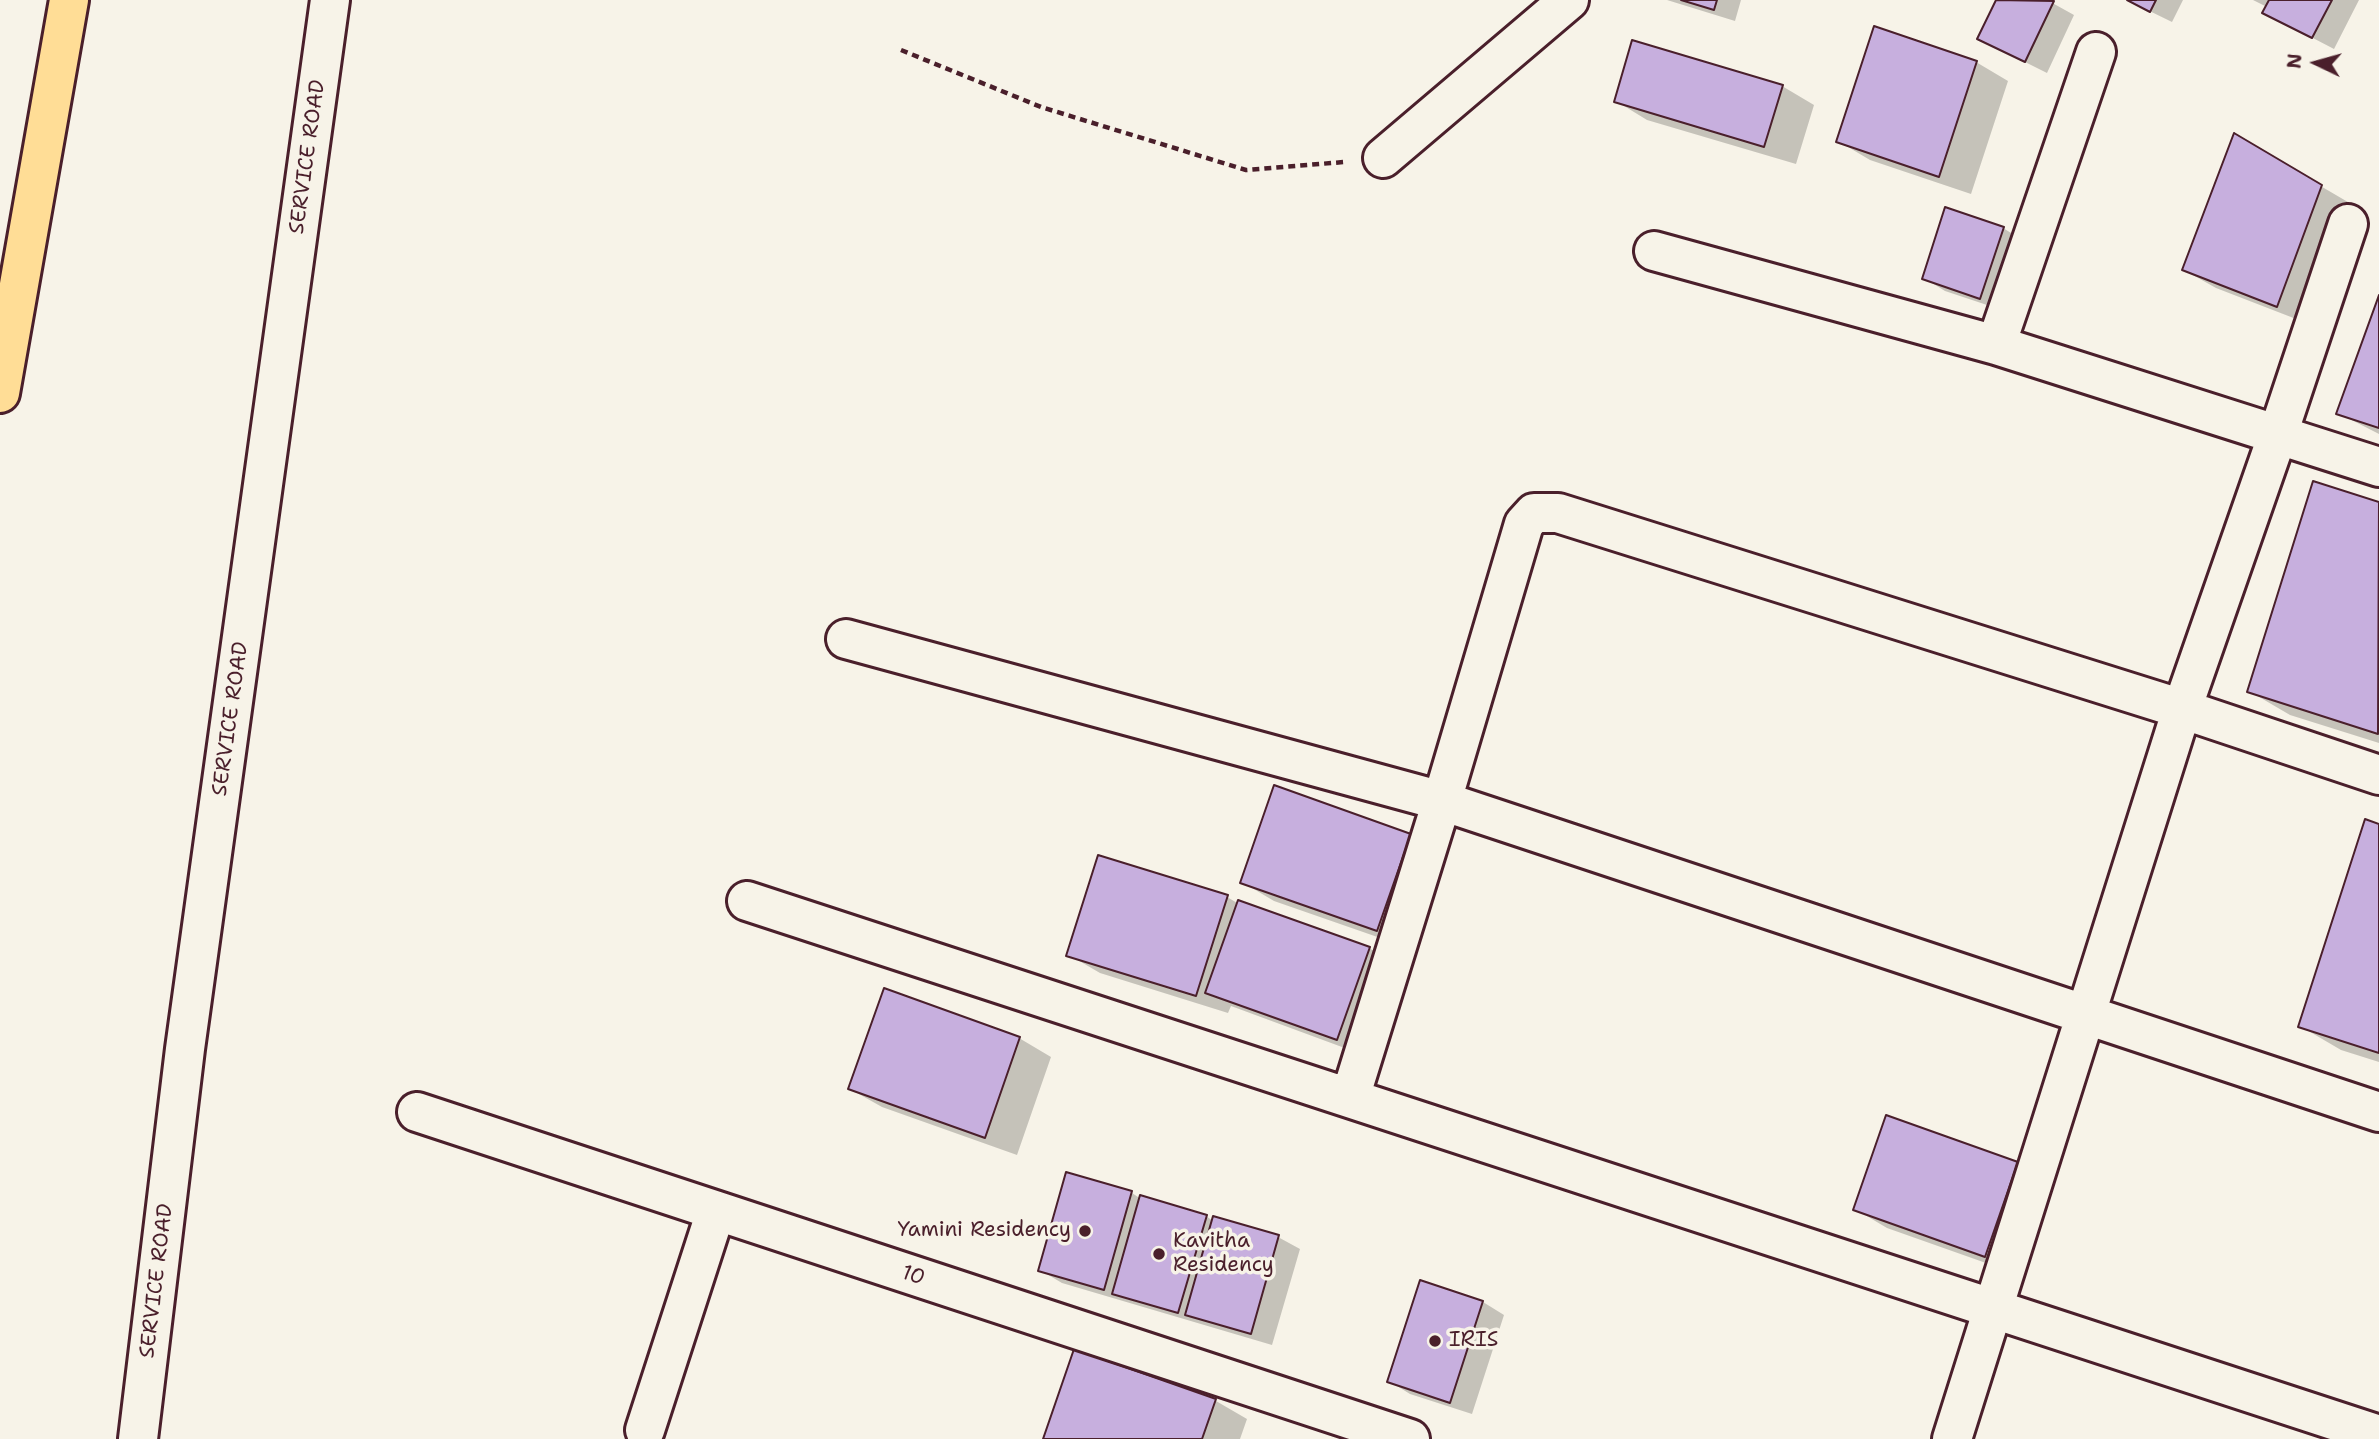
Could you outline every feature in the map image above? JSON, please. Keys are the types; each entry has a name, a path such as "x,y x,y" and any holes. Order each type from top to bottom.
{"highway":[{"path":"0,393 69,0"}],"street":[{"name":"SERVICE ROAD","path":"138,1439 187,1035 330,0"},
{"path":"1383,158 1569,0"},
{"path":"1996,345 2096,52"},
{"path":"1952,1439 2182,709 2348,224"},
{"path":"1654,251 1996,345 2379,467"},
{"path":"1350,1098 1524,524 1534,513 1558,513 2182,709 2379,775"},
{"path":"846,639 1442,801 2379,1112"},
{"path":"747,901 2379,1435"},
{"name":"10","path":"417,1112 1410,1439"},
{"path":"645,1430 716,1211"}],"path":[{"path":"901,50 1041,107 1246,170 1383,158"}],"building":[{"path":"1681,0 1717,0 1714,10"},
{"path":"1996,0 2054,1 2025,62 1977,39"},
{"path":"2127,0 2156,0 2150,12"},
{"path":"2269,0 2332,0 2312,38 2262,13"},
{"path":"1874,26 1977,61 1939,177 1836,142"},
{"path":"1632,40 1783,85 1764,147 1614,102"},
{"path":"2234,133 2322,185 2277,307 2182,270"},
{"path":"1945,207 2004,227 1980,299 1922,279"},
{"path":"2379,295 2379,428 2336,414"},
{"path":"2313,481 2379,502 2378,734 2247,692"},
{"path":"1274,785 1411,834 1377,931 1240,883"},
{"path":"2365,819 2379,824 2379,1053 2298,1027"},
{"path":"1098,855 1228,895 1196,996 1066,956"},
{"path":"1238,900 1370,947 1337,1040 1205,993"},
{"path":"884,988 1020,1037 985,1138 848,1089"},
{"path":"1886,1115 2018,1162 1985,1257 1853,1210"},
{"name":"Yamini Residency","path":"1066,1172 1132,1191 1104,1290 1038,1271"},
{"name":"Kavitha Residency","path":"1140,1195 1207,1215 1178,1313 1112,1294"},
{"path":"1213,1216 1279,1235 1251,1334 1185,1315"},
{"name":"IRIS","path":"1420,1280 1483,1301 1450,1403 1387,1382"},
{"path":"1074,1349 1216,1399 1202,1439 1043,1439"}],"place":[{"name":"Yamini Residency","path":"1085,1231"},
{"name":"Kavitha Residency","path":"1159,1254"},
{"name":"IRIS","path":"1435,1341"}]}
